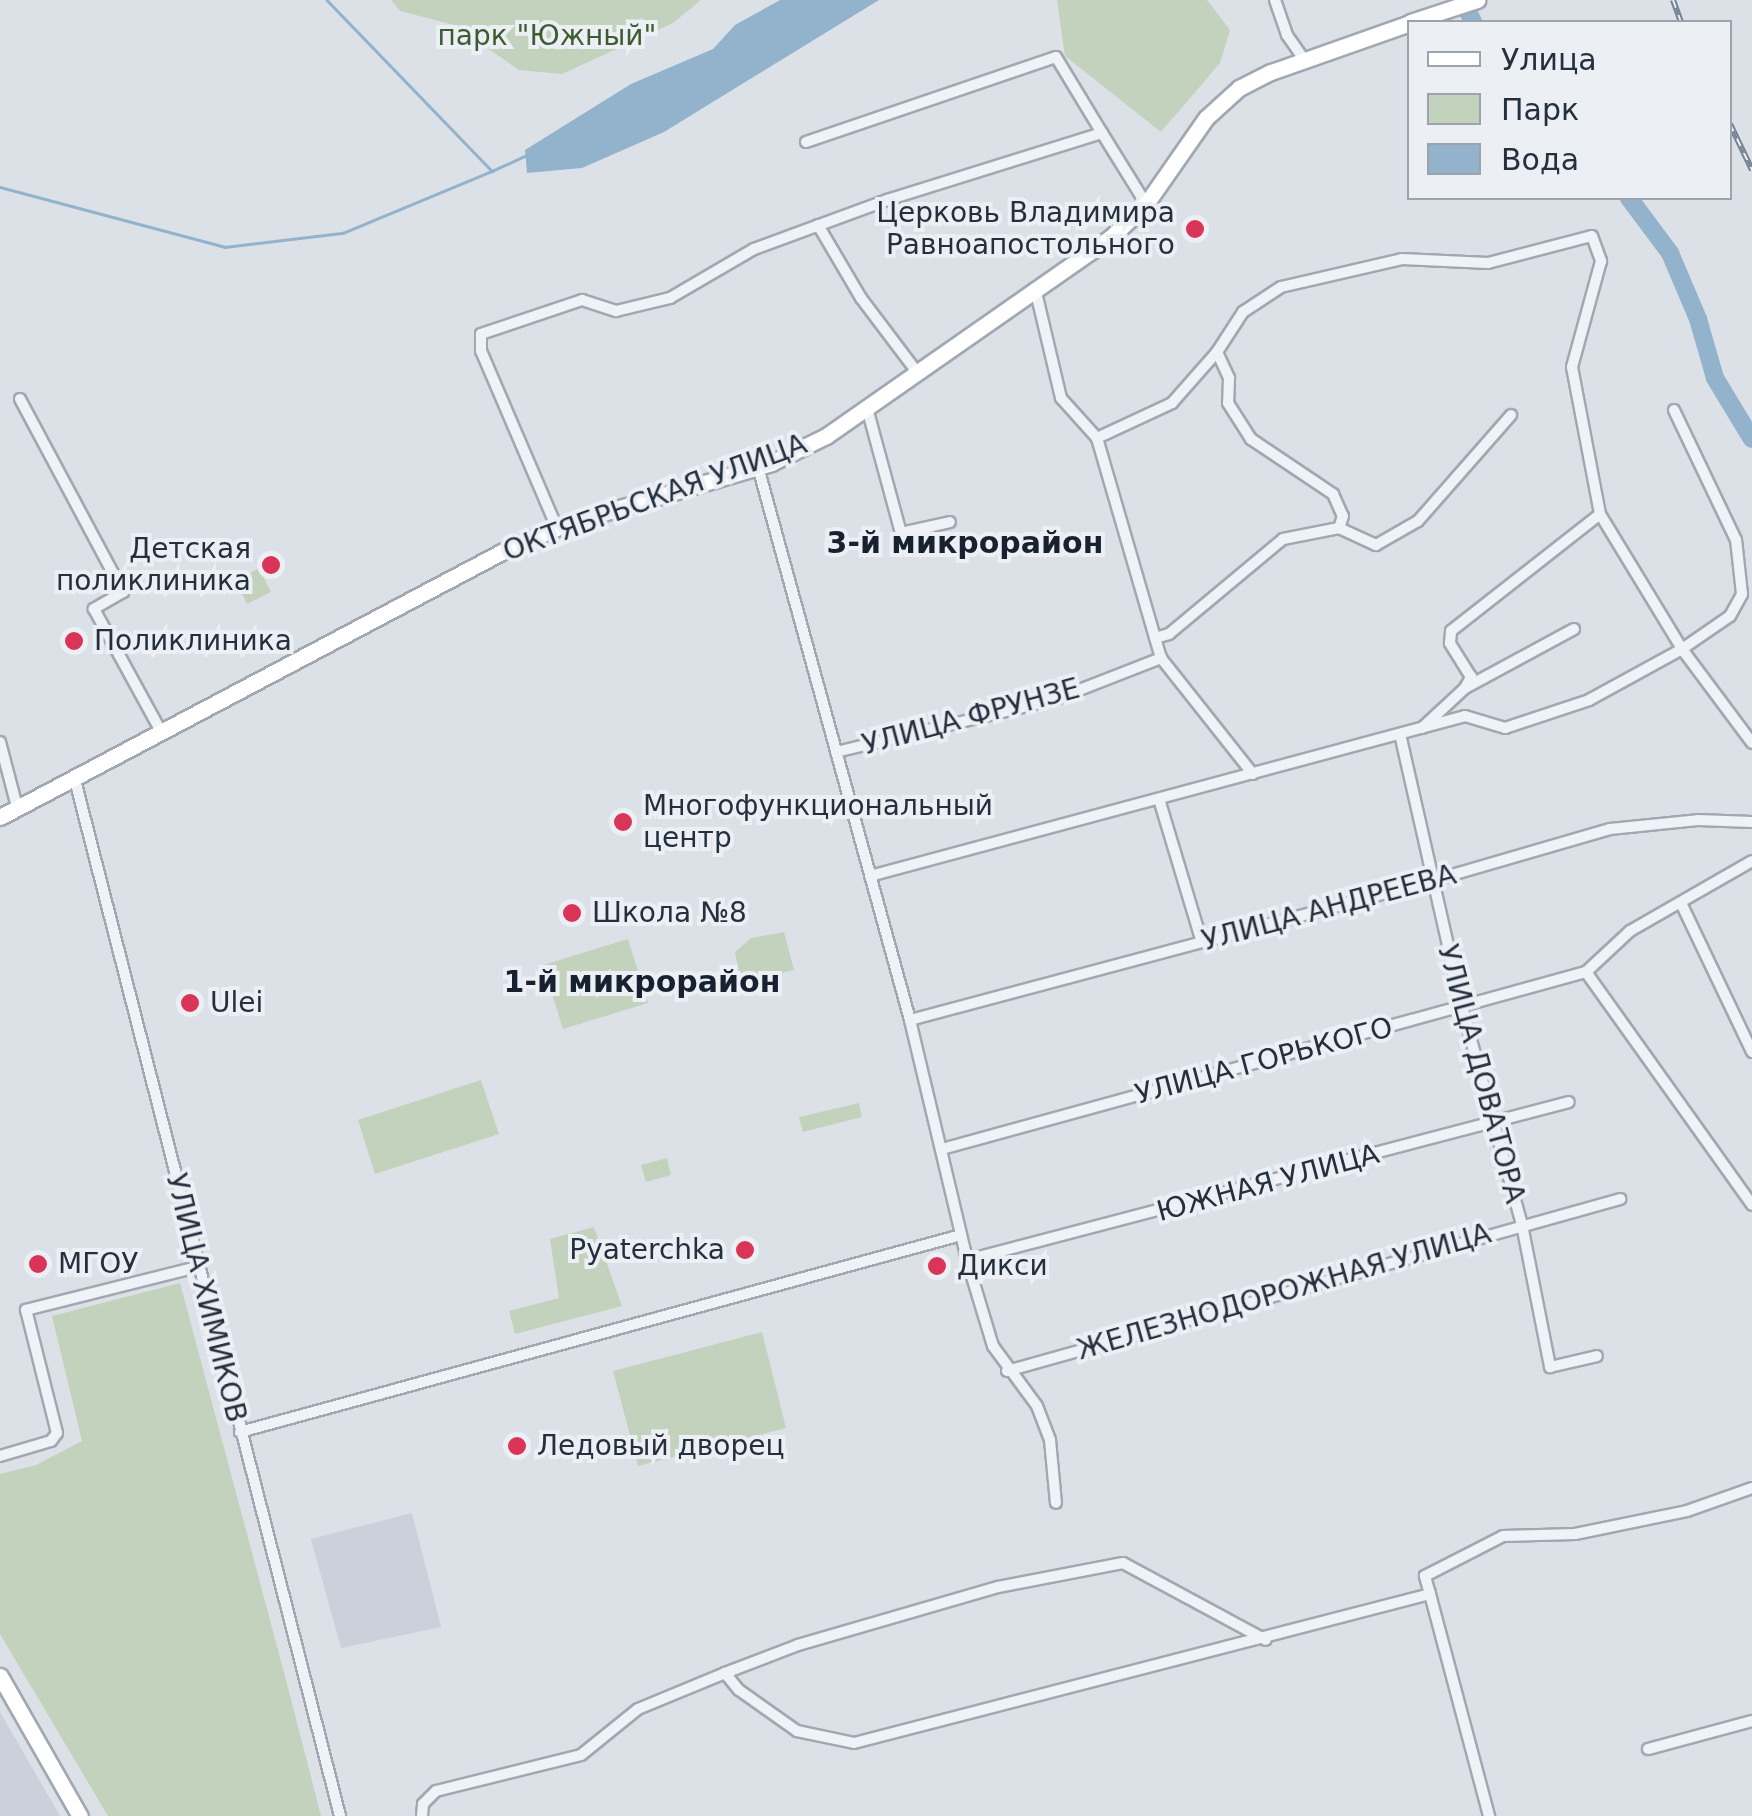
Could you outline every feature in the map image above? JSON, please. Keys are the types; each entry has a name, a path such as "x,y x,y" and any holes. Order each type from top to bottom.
{"main road":[{"name":"ОКТЯБРЬСКАЯ УЛИЦА","path":"1416,20 1477,0"},
{"name":"ОКТЯБРЬСКАЯ УЛИЦА","path":"0,816 75,780 511,547 557,528 758,467 826,436 1110,238 1146,204 1206,118 1228,98 1270,72 1407,23"},
{"path":"0,1676 80,1816"}],"street":[{"path":"1275,0 1288,35 1304,59"},
{"path":"806,142 1056,57 1146,204"},
{"path":"557,528 481,351 481,334 582,300 616,312 670,298 754,249 1102,133"},
{"path":"818,225 861,298 917,372"},
{"path":"1097,438 1172,404 1218,352 1242,312 1281,287 1402,259 1488,263 1592,236 1600,261 1572,366 1600,514 1682,649 1752,743"},
{"path":"1035,287 1061,398 1097,438 1161,658 1253,774"},
{"path":"1218,352 1229,378 1228,402 1251,440 1333,494 1342,516 1339,528"},
{"path":"20,399 124,592 94,609 162,733"},
{"path":"867,408 901,533 950,522"},
{"path":"870,876 1465,716 1505,728 1588,700 1682,649 1730,616 1742,594 1736,540 1674,410"},
{"path":"1155,638 1168,634 1283,539 1339,528 1376,545 1418,521 1511,415"},
{"path":"758,467 910,1020 967,1260 993,1346 1007,1371 1037,1406 1050,1440 1056,1504"},
{"path":"1465,688 1470,677 1450,642 1452,631 1600,514"},
{"path":"1421,729 1465,688 1574,629"},
{"name":"УЛИЦА ФРУНЗЕ","path":"836,752 1056,699 1161,658"},
{"name":"УЛИЦА ДОВАТОРА","path":"1400,734 1462,1007 1522,1225 1550,1366 1597,1356"},
{"path":"0,742 17,808"},
{"name":"УЛИЦА ХИМИКОВ","path":"75,780 340,1816"},
{"path":"1159,799 1202,942"},
{"name":"УЛИЦА АНДРЕЕВА","path":"910,1020 1431,881 1610,829 1698,820 1752,822"},
{"path":"1752,861 1630,931 1586,972 1752,1204"},
{"path":"1682,904 1752,1052"},
{"name":"УЛИЦА ГОРЬКОГО","path":"942,1149 1586,972"},
{"name":"ЮЖНАЯ УЛИЦА","path":"967,1260 1569,1102"},
{"name":"ЖЕЛЕЗНОДОРОЖНАЯ УЛИЦА","path":"1007,1371 1620,1200"},
{"path":"240,1432 962,1235"},
{"path":"0,1456 51,1441 57,1433 26,1310 197,1267"},
{"path":"1489,1816 1425,1576 1503,1536 1576,1534 1687,1511 1752,1488"},
{"path":"422,1816 423,1804 436,1791 581,1755 638,1709 726,1673 798,1645 998,1587 1123,1563 1266,1640"},
{"path":"726,1673 739,1690 798,1731 854,1743 1266,1640 1430,1594"},
{"path":"1648,1749 1752,1721"}],"shaded area":[{"path":"412,1513 441,1627 341,1648 311,1539"},
{"path":"0,1712 60,1816 0,1816"}],"green space":[{"name":"парк \"Южный\"","path":"391,0 701,0 673,23 562,74 519,70 454,25 400,11"},
{"path":"1057,0 1207,0 1230,30 1220,63 1161,132 1065,56"},
{"path":"259,568 271,592 247,604 236,581"},
{"path":"784,932 794,970 741,983 735,952 751,938"},
{"path":"628,939 648,1003 563,1029 543,965"},
{"path":"481,1080 499,1134 375,1174 358,1120"},
{"path":"859,1103 862,1117 803,1132 799,1117"},
{"path":"667,1158 671,1175 646,1182 641,1165"},
{"path":"594,1227 622,1306 515,1334 509,1311 559,1298 550,1239"},
{"path":"180,1283 321,1816 108,1816 0,1634 0,1474 36,1465 82,1441 52,1316"},
{"path":"762,1332 786,1428 638,1466 613,1371"}],"water":[{"path":"780,0 879,0 664,132 582,168 527,173 525,150 631,84 713,49 735,25"}],"waterway":[{"path":"327,0 492,171 529,154"},
{"path":"1462,0 1472,20"},
{"path":"0,187 225,247 343,233 492,171"},
{"path":"1630,200 1670,253 1698,319 1715,378 1752,439"}],"railway":[{"path":"1673,0 1680,20"},
{"path":"1732,128 1752,170"}],"place":[{"name":"Церковь Владимира Равноапостольного","path":"1195,229"},
{"name":"Детская поликлиника","path":"271,565"},
{"name":"Поликлиника","path":"74,641"},
{"name":"Многофункциональный центр","path":"623,822"},
{"name":"Школа №8","path":"572,913"},
{"name":"Ulei","path":"190,1003"},
{"name":"Pyaterchka","path":"745,1250"},
{"name":"МГОУ","path":"38,1264"},
{"name":"Дикси","path":"937,1266"},
{"name":"Ледовый дворец","path":"517,1446"}],"district":[{"name":"3-й микрорайон","path":"965,543"},
{"name":"1-й микрорайон","path":"642,982"}]}
